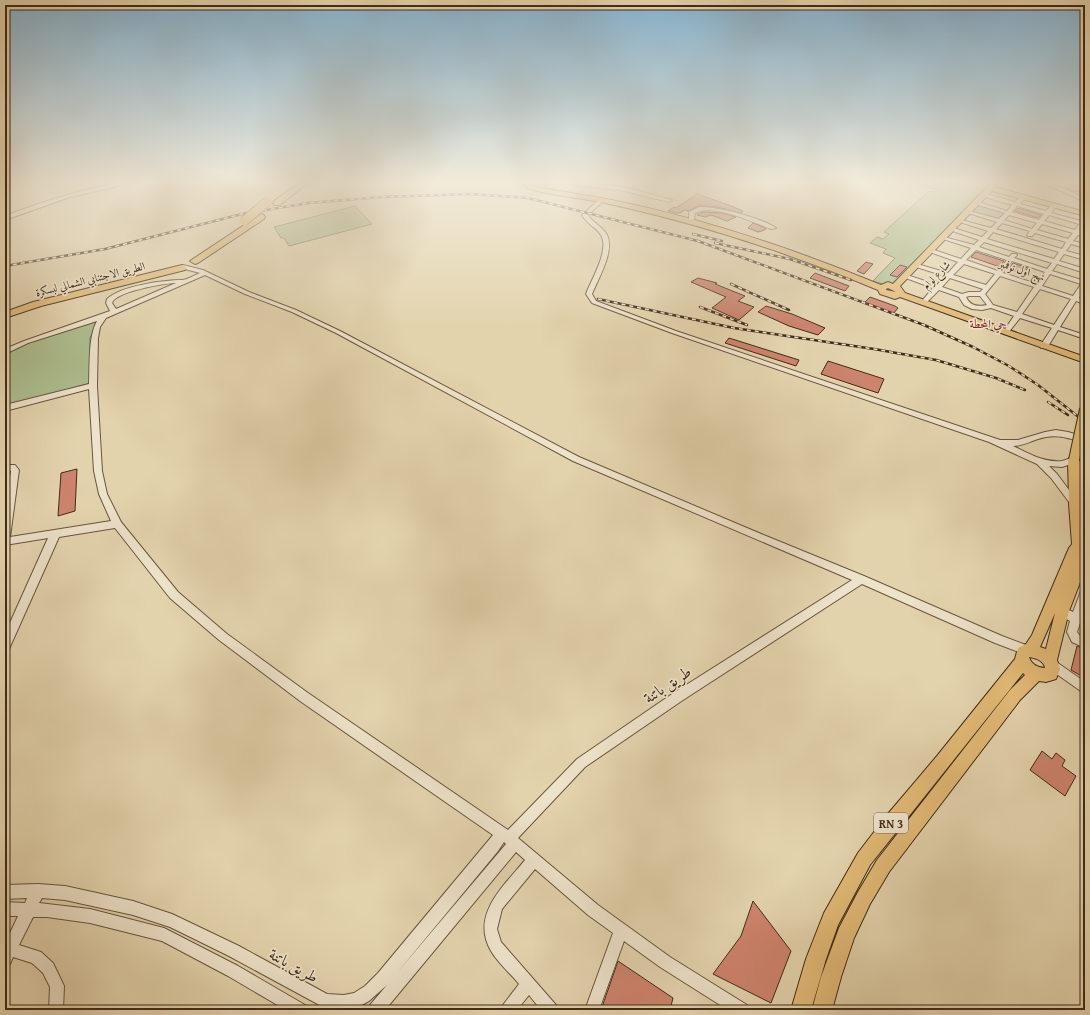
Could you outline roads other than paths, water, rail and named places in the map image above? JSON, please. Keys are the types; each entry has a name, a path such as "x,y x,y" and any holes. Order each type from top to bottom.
{"highway":[{"path":"191,267 192,258 184,257 214,244 233,230"},
{"path":"191,267 242,230"},
{"name":"الطريق الاجتنابي الشمالي لبسكرة","path":"5,315 37,304 191,267"},
{"name":"الطريق الاجتنابي الشمالي لبسكرة","path":"5,311 39,299 136,277 191,267"}],"main road":[{"path":"718,230 766,245 881,288 888,285 897,291 923,303 1085,360"},
{"path":"897,291 905,276 948,230"},
{"name":"RN 3","path":"822,1010 839,954 849,928 864,898 884,866 1015,695 1047,668 1062,611 1076,572 1080,544 1074,460 1085,409"},
{"name":"RN 3","path":"801,1010 816,959 831,920 864,860 893,821 943,762 1034,644 1076,572"},
{"path":"1038,652 1047,668 1028,668 1025,655 1038,652"},
{"path":"964,734 968,746 978,745"}],"street":[{"path":"599,230 604,235 606,243 604,256 589,294 590,298 594,302 674,332 992,440 1040,462 1078,500"},
{"path":"957,230 1085,271"},
{"name":"شارع لوام","path":"923,303 992,230"},
{"path":"993,230 1085,258"},
{"path":"1070,230 1085,235"},
{"path":"982,294 1033,231 1085,246"},
{"path":"1006,332 1016,315 1049,272 1076,232"},
{"path":"942,237 1085,283 1044,346"},
{"name":"نهج اول نوفمبر","path":"929,250 1085,302"},
{"path":"915,265 987,288"},
{"path":"5,352 26,342 103,317 185,281 191,267 253,295 305,316 370,347 576,458 763,539 861,579 999,640 1025,655"},
{"path":"905,276 962,296 969,294 982,294"},
{"path":"114,312 109,303 119,294 163,281 185,281"},
{"path":"982,294 991,306 1085,337"},
{"path":"962,296 964,300 972,307 985,308 991,306"},
{"path":"963,317 972,307"},
{"path":"103,317 97,327 95,338 93,386 98,471 103,494 117,524 174,595 223,638 310,701 509,838 594,910 664,962 742,1010"},
{"path":"5,408 93,386"},
{"path":"992,440 1012,444 1026,442 1040,435 1051,434 1072,435 1085,440"},
{"path":"1026,442 1025,447 1030,457"},
{"path":"1040,462 1062,464 1074,460"},
{"path":"5,468 12,467 15,470 5,537"},
{"path":"5,541 117,524"},
{"path":"5,646 55,534"},
{"name":"طريق باتنة","path":"375,1010 509,838 581,763 679,696 861,579"},
{"path":"1085,594 1072,632 1074,636 1085,643"},
{"path":"1062,611 1076,619"},
{"path":"1047,668 1085,689"},
{"name":"طريق باتنة","path":"5,892 38,891 65,893 101,900 172,921 234,951 325,1001 347,1003 367,995 383,978 493,846 509,838"},
{"path":"534,860 496,906 490,930 496,946 551,1010"},
{"path":"38,891 7,954 36,957 48,968 57,986 56,1010"},
{"path":"5,909 47,910 90,916 164,935 233,971 300,1010"},
{"path":"592,1010 621,930"},
{"path":"508,1010 528,984"}],"railway":[{"path":"5,266 105,249 178,230"},
{"path":"656,230 698,241 924,325 973,347 1009,366 1038,385 1085,422"},
{"path":"693,234 722,241"},
{"path":"715,243 790,259 851,280"},
{"path":"731,284 789,310"},
{"path":"598,299 734,328 936,360 996,378 1025,390"},
{"path":"700,307 747,325"},
{"path":"1048,402 1068,415"}],"district":[{"name":"حي المحطة","path":"988,323"}]}
